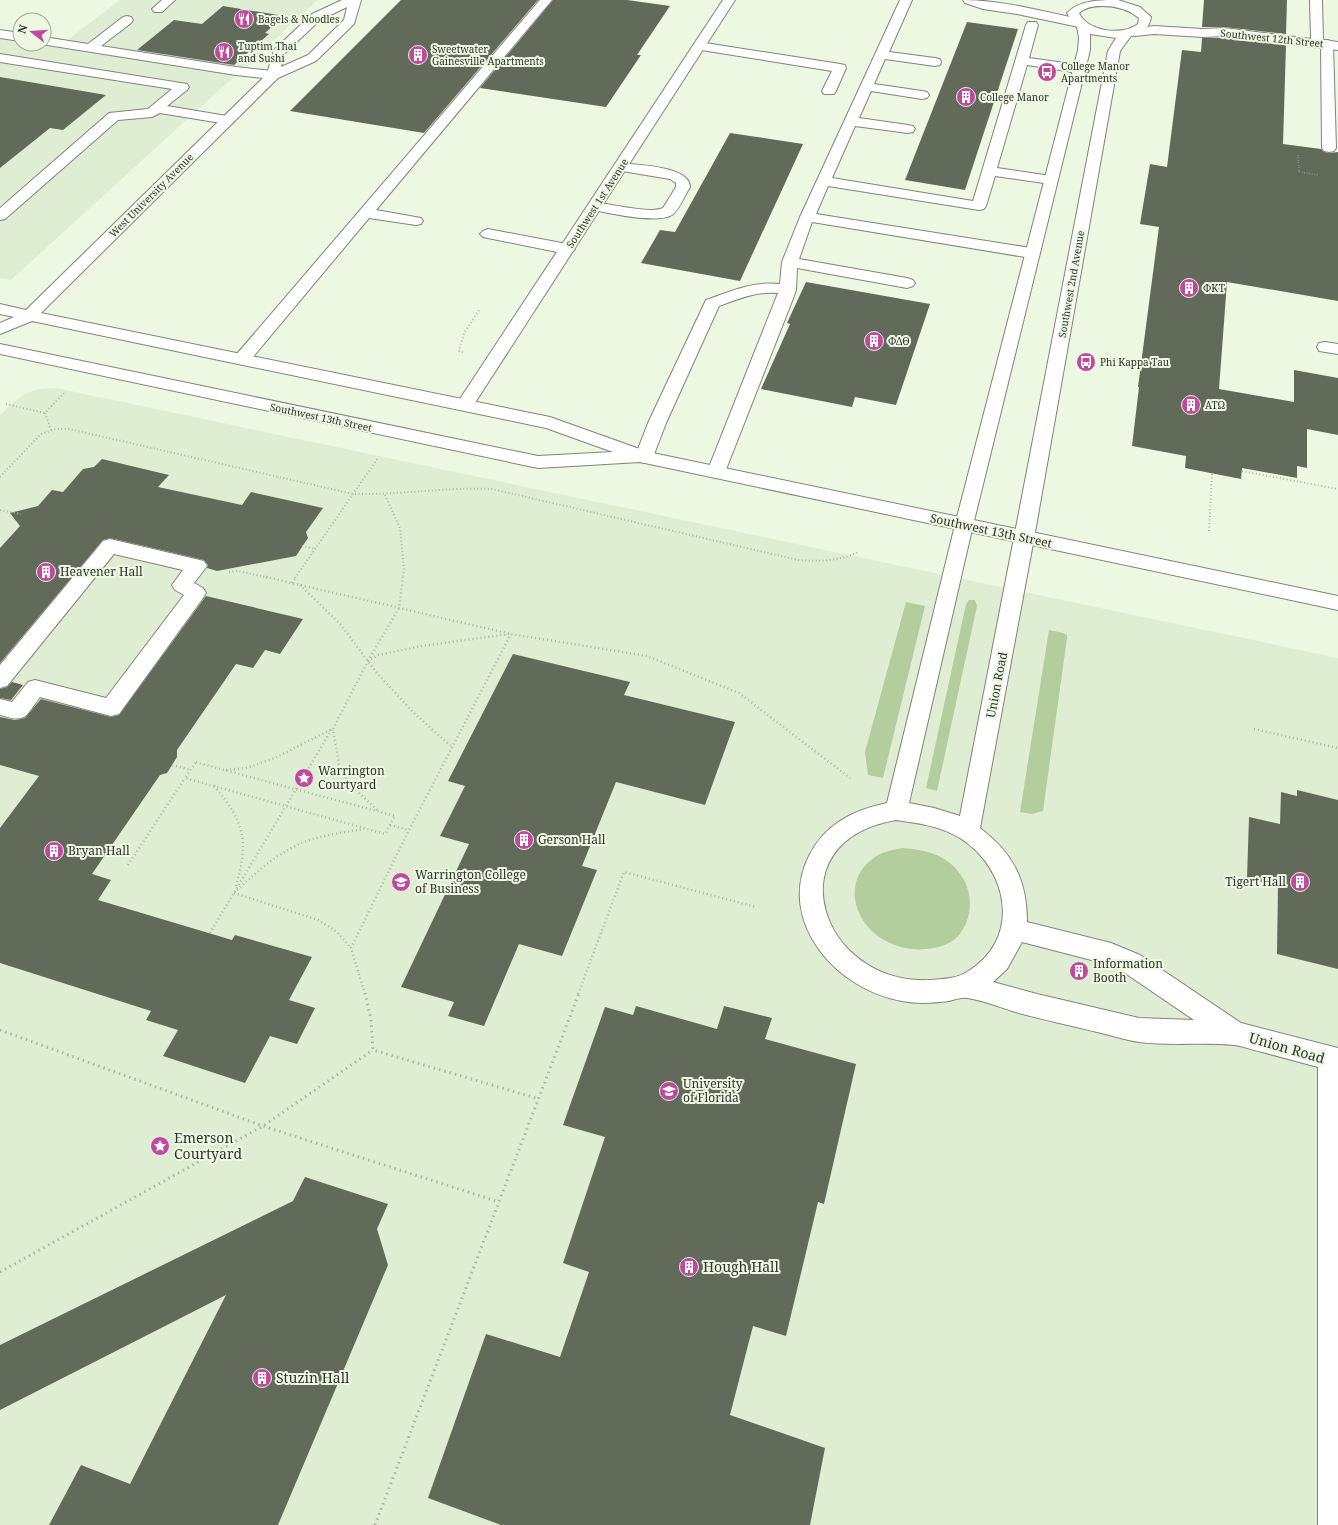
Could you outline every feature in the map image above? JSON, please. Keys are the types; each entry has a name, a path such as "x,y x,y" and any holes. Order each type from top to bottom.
{"street":[{"path":"158,9 169,0"},
{"path":"52,42 236,71 273,75 278,53 316,17 352,0"},
{"name":"West University Avenue","path":"0,365 7,350 28,316 273,75 312,58 350,21 356,0"},
{"path":"242,359 546,0"},
{"name":"Southwest 1st Avenue","path":"465,405 729,0"},
{"path":"716,472 788,290 790,262 807,217 906,0"},
{"path":"969,0 983,5 1017,10 1081,25"},
{"path":"1316,0 1328,44 1329,148"},
{"path":"896,811 1031,253 1079,70 1085,38 1081,25 1074,19 1073,13 1077,8 1088,2 1131,4"},
{"name":"Southwest 2nd Avenue","path":"1024,538 1114,53 1118,43 1130,33 1144,26 1146,22 1145,17 1131,4"},
{"path":"91,48 127,20"},
{"path":"823,181 979,206 1032,25"},
{"name":"Southwest 12th Street","path":"1081,25 1108,34 1154,30 1203,33 1224,32 1328,44"},
{"path":"0,34 12,36"},
{"path":"699,46 840,68 828,91"},
{"path":"881,55 935,62"},
{"path":"0,58 182,87 152,113 114,116 0,216"},
{"path":"1022,61 1079,70"},
{"path":"836,77 849,79"},
{"path":"867,87 922,95"},
{"path":"158,108 227,120"},
{"path":"851,121 908,129"},
{"path":"595,206 649,215 662,214 668,211 683,187 683,182 674,175 621,166"},
{"path":"989,171 1051,180"},
{"path":"366,213 416,221"},
{"path":"807,217 1031,253"},
{"path":"488,234 567,248"},
{"path":"790,262 906,283"},
{"path":"644,457 657,423 712,303 749,290 765,287 788,290"},
{"name":"Southwest 13th Street","path":"0,309 550,423 644,457 1338,603"},
{"name":"West University Avenue","path":"0,329 28,316"},
{"name":"Southwest 13th Street","path":"7,350 538,462 644,457"},
{"name":"Union Road","path":"968,832 1024,538"},
{"path":"0,680 110,546 197,566 182,585 196,593 111,708 35,688 16,712 0,707"},
{"name":"Union Road","path":"896,811 931,815 956,825 968,832 978,839 997,857 1009,878 1016,902 1014,930 1008,947 994,967 980,978 966,986 949,990 920,992 893,988 866,977 843,961 825,940 814,918 810,894 813,871 822,851 837,834 857,821 896,811"},
{"name":"Union Road","path":"1014,930 1111,954 1131,963 1235,1033"},
{"name":"Union Road","path":"966,986 1037,1006 1139,1030 1235,1033 1331,1058 1334,1289 1334,1525"}],"path":[{"path":"464,352 459,351 464,333 480,309"},
{"path":"45,413 66,391"},
{"path":"6,404 45,413"},
{"path":"45,413 51,430"},
{"path":"0,477 41,434 51,430 69,429 353,494 385,495 464,488 492,489 798,560 821,562 841,560 859,552"},
{"path":"292,583 378,457"},
{"path":"1242,471 1338,488"},
{"path":"1209,531 1212,473"},
{"path":"210,934 333,729 368,661 399,608 404,569 400,528 385,495"},
{"path":"0,510 22,514"},
{"path":"302,546 315,549"},
{"path":"188,577 238,570 512,634 646,656 739,693 850,778"},
{"path":"300,585 341,625 376,672 414,713 453,748"},
{"path":"368,661 378,655 422,646 512,634"},
{"path":"351,948 409,830 512,634"},
{"path":"224,770 247,768 275,758 333,729"},
{"path":"333,729 339,764 348,782 378,811"},
{"path":"1254,729 1338,748"},
{"path":"128,865 185,778 196,762 395,816 385,834 185,778"},
{"path":"172,765 191,770"},
{"path":"214,786 226,799 234,811 241,827 244,849 242,868 234,893"},
{"path":"390,825 409,830"},
{"path":"234,893 271,860 292,847 327,835 367,829"},
{"path":"375,1525 539,1099 624,872 756,908"},
{"path":"234,893 318,920 337,932 351,948 362,982 371,1019 373,1050"},
{"path":"0,1030 263,1126 499,1202"},
{"path":"373,1050 539,1099"},
{"path":"0,1272 263,1126 373,1050"}],"shaded area":[{"path":"120,0 318,0 11,280 0,278 0,38 12,40 12,52 52,52 52,47 108,56 58,47"},
{"name":"University of Florida","path":"39,389 61,389 1338,658 1338,1525 0,1525 0,415 25,394"}],"green space":[{"path":"969,600 975,600 977,606 937,791 926,788 966,604"},
{"path":"906,602 925,606 883,778 868,775 865,752"},
{"path":"1049,630 1063,633 1067,635 1067,638 1043,811 1032,814 1020,812"},
{"path":"903,848 932,853 941,857 959,872 965,882 970,902 966,924 960,934 948,944 920,949 895,945 884,940 873,932 858,912 855,899 855,887 857,879 863,868 879,855"}],"building":[{"name":"Sweetwater Gainesville Apartments","path":"401,0 538,0 424,133 290,111"},
{"path":"553,0 627,0 670,6 637,55 641,55 606,107 480,88"},
{"path":"1204,0 1287,0 1286,34 1224,27 1202,27"},
{"path":"223,6 284,16 265,33 269,34 234,65 137,50 174,20 202,24"},
{"name":"College Manor","path":"967,22 1018,29 965,190 905,180"},
{"path":"1202,38 1224,38 1286,45 1283,144 1321,149 1324,152 1329,153 1338,152 1338,301 1227,282 1219,389 1294,402 1294,370 1338,378 1338,435 1307,429 1307,468 1297,466 1297,478 1242,468 1241,479 1185,468 1186,456 1132,446 1138,387 1159,227 1140,224 1150,164 1167,167 1182,50 1201,52"},
{"path":"0,77 106,95 63,130 50,128 0,168"},
{"path":"730,133 803,144 740,281 641,263 660,230 675,232"},
{"name":"ΦΔΘ","path":"806,282 930,304 896,405 855,397 852,407 761,389 790,324 787,323"},
{"name":"Heavener Hall","path":"102,459 169,475 158,487 242,505 251,492 323,508 306,532 308,538 296,556 217,571 207,568 208,565 204,560 110,538 103,540 0,663 0,548 20,526 10,513 38,506 52,490 63,492 83,469 94,467"},
{"name":"Bryan Hall","path":"206,596 303,619 280,654 265,650 253,668 236,664 177,750 177,757 167,773 160,775 92,874 111,880 98,900 232,940 235,935 312,957 289,1000 315,1008 297,1044 270,1036 245,1083 163,1056 178,1030 146,1020 151,1011 0,963 0,828 39,776 0,765 0,717 15,720 25,718 41,699 111,717 119,715"},
{"name":"Gerson Hall","path":"513,654 630,682 624,695 735,722 705,805 616,782 582,866 597,870 562,956 519,944 484,1026 448,1016 454,1002 401,987 469,844 440,836 465,786 448,781"},
{"path":"12,682 23,685 11,700 0,698 0,689 7,687"},
{"name":"Tigert Hall","path":"1297,790 1338,800 1338,969 1277,954 1278,886 1247,878 1249,817 1280,824 1281,792 1297,796"},
{"name":"Hough Hall","path":"636,1006 717,1029 724,1006 772,1018 765,1039 856,1064 824,1204 818,1202 786,1336 753,1326 730,1415 825,1448 810,1525 501,1525 428,1498 486,1334 560,1357 589,1272 563,1263 605,1137 563,1125 605,1007 633,1015"},
{"name":"Stuzin Hall","path":"305,1177 388,1204 377,1229 388,1265 278,1525 49,1525 81,1465 130,1484 226,1295 0,1410 0,1345 293,1201"}],"place":[{"name":"Bagels & Noodles","path":"244,19"},
{"name":"Tuptim Thai and Sushi","path":"224,52"},
{"name":"Sweetwater Gainesville Apartments","path":"418,55"},
{"name":"College Manor Apartments","path":"1047,72"},
{"name":"College Manor","path":"966,97"},
{"name":"ΦΚΤ","path":"1189,288"},
{"name":"ΦΔΘ","path":"874,341"},
{"name":"Phi Kappa Tau","path":"1086,362"},
{"name":"ΑΤΩ","path":"1191,405"},
{"name":"Heavener Hall","path":"46,572"},
{"name":"Warrington Courtyard","path":"304,778"},
{"name":"Gerson Hall","path":"524,840"},
{"name":"Bryan Hall","path":"54,851"},
{"name":"Warrington College of Business","path":"401,882"},
{"name":"Tigert Hall","path":"1300,882"},
{"name":"Information Booth","path":"1079,971"},
{"name":"University of Florida","path":"669,1091"},
{"name":"Emerson Courtyard","path":"160,1146"},
{"name":"Hough Hall","path":"689,1267"},
{"name":"Stuzin Hall","path":"262,1378"}]}
